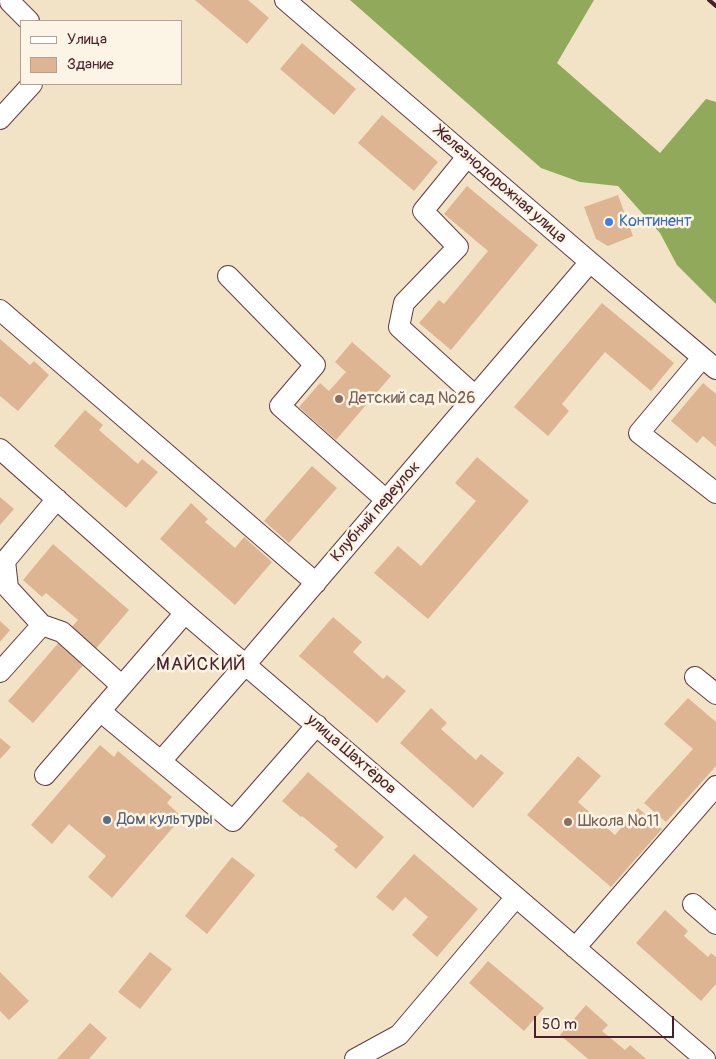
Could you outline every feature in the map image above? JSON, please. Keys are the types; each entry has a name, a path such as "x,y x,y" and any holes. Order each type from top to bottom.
{"street":[{"name":"Железнодорожная улица","path":"286,0 709,364"},
{"path":"7,5 28,20"},
{"path":"0,119 31,85"},
{"path":"467,157 424,211 458,247 404,303 399,327 475,396"},
{"name":"Клубный переулок","path":"161,761 590,262"},
{"path":"228,276 315,365 280,406 386,500"},
{"path":"0,310 316,583"},
{"path":"709,364 639,433 716,493"},
{"name":"улица Шахтёров","path":"0,449 185,613 705,1059"},
{"path":"57,499 5,561 8,588 42,625 62,632 122,686"},
{"path":"46,774 185,613"},
{"path":"0,672 42,625"},
{"path":"695,677 716,694"},
{"path":"100,711 233,821 316,725"},
{"path":"575,948 716,786"},
{"path":"355,1059 399,1035 516,897"},
{"path":"693,904 716,924"}],"green space":[{"path":"350,0 594,0 557,63 660,153 706,99 716,102 716,304 677,265 660,233 618,186 580,182 541,168"}],"building":[{"path":"195,0 248,0 269,18 247,44"},
{"path":"302,43 356,89 334,115 280,69"},
{"path":"382,115 438,162 414,191 358,143"},
{"path":"467,186 538,245 451,350 419,323 439,300 444,304 488,251 444,214"},
{"name":"Континент","path":"618,195 633,236 608,246 596,239 584,207"},
{"path":"602,303 674,363 651,391 605,352 562,404 569,411 548,436 514,407"},
{"path":"0,339 30,365 34,361 49,375 18,411 0,396"},
{"name":"Детский сад №26","path":"352,342 391,376 336,440 299,407 320,383 329,391 346,372 335,362"},
{"path":"703,383 716,394 716,447 703,436 697,443 671,421"},
{"path":"85,410 103,425 99,430 138,464 142,459 158,472 126,508 54,446"},
{"path":"477,457 529,501 428,619 374,573 398,546 421,566 476,501 455,483"},
{"path":"312,466 337,488 289,543 264,521"},
{"path":"0,497 14,509 0,525"},
{"path":"191,503 208,519 205,522 235,548 244,537 272,562 235,605 160,539"},
{"path":"53,544 129,610 93,652 69,630 78,620 46,593 42,597 23,580"},
{"path":"333,617 362,642 353,652 383,679 387,675 406,691 377,723 299,656"},
{"path":"0,621 10,630 0,642"},
{"path":"61,640 86,662 33,723 8,701"},
{"path":"688,698 716,722 716,766 666,822 644,803 693,749 664,724"},
{"path":"431,708 447,723 441,729 476,760 481,754 504,773 473,808 400,743"},
{"path":"0,738 11,747 0,759"},
{"name":"Дом культуры","path":"100,745 114,757 118,751 172,797 167,803 182,817 112,898 88,877 106,856 69,824 52,844 31,825"},
{"name":"Школа №11","path":"578,756 601,776 578,802 615,835 638,808 662,829 611,887 527,815"},
{"path":"308,772 384,837 356,869 334,850 338,846 282,801"},
{"path":"414,854 478,909 437,957 412,935 428,917 405,897 393,911 376,897"},
{"path":"232,857 255,875 207,934 185,916"},
{"path":"665,910 688,931 684,936 708,957 711,953 716,957 716,984 701,1001 636,943"},
{"path":"150,952 172,969 140,1009 118,992"},
{"path":"488,961 544,1008 524,1031 469,983"},
{"path":"0,972 29,1001 9,1020 0,1011"},
{"path":"586,1005 608,1025 602,1031 625,1050 630,1045 646,1059 588,1059 560,1035"},
{"path":"90,1023 107,1038 89,1059 57,1059"}],"railway":[{"path":"709,0 716,6"}],"place":[{"name":"Континент","path":"609,222"},
{"name":"Детский сад №26","path":"339,399"},
{"name":"Дом культуры","path":"107,820"},
{"name":"Школа №11","path":"568,822"}],"district":[{"name":"МАЙСКИЙ","path":"201,665"}]}
